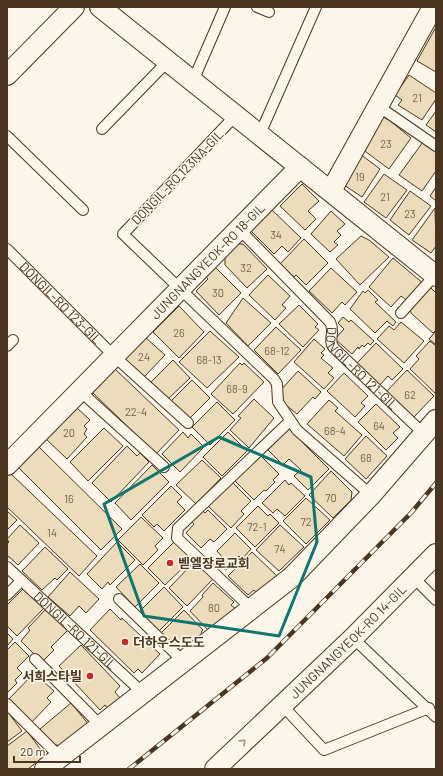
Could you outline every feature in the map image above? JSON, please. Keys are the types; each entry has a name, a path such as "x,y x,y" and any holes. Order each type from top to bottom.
{"street":[{"path":"7,75 74,7"},
{"path":"100,7 435,275"},
{"path":"331,191 433,7"},
{"name":"JUNGNANGYEOK-RO 18-GIL","path":"7,465 300,167"},
{"name":"DONGIL-RO 121-GIL","path":"45,769 292,577 371,495 430,427"},
{"name":"JUNGNANGYEOK-RO 14-GIL","path":"215,769 353,638 436,554"}],"lane":[{"path":"193,81 225,7"},
{"path":"257,7 269,12"},
{"path":"260,134 316,7"},
{"path":"102,128 168,61"},
{"path":"378,106 436,146"},
{"name":"DONGIL-RO 123NA-GIL","path":"180,289 123,234 236,115"},
{"path":"7,136 83,210"},
{"name":"DONGIL-RO 121-GIL","path":"239,229 330,322 334,330 331,342 334,348 430,427"},
{"name":"DONGIL-RO 123-GIL","path":"7,249 114,356"},
{"path":"401,313 435,275"},
{"path":"180,289 274,378 277,384 278,402 297,430 371,495"},
{"path":"114,356 188,424"},
{"path":"80,391 164,467"},
{"path":"252,609 177,538 178,528 290,421"},
{"name":"DONGIL-RO 121-GIL","path":"7,567 144,693"},
{"name":"JUNGNANGYEOK-RO 14-GIL","path":"413,577 436,600"},
{"path":"7,595 21,581"},
{"path":"119,600 183,662"},
{"path":"353,638 429,708 436,717"},
{"path":"35,658 101,726"},
{"path":"7,704 60,757"},
{"name":"JUNGNANGYEOK-RO 14-GIL","path":"282,705 324,750 429,708"}],"highlighted area":[{"path":"219,437 311,477 317,542 279,636 144,616 104,504"}],"building":[{"path":"436,27 436,72 417,61"},
{"path":"409,75 436,93 436,99 422,120 398,105 402,100 395,95"},
{"path":"436,111 436,132 426,125"},
{"path":"379,115 389,120 411,138 389,169 362,149"},
{"path":"423,142 436,152 436,171 422,191 399,175"},
{"path":"360,154 380,169 362,197 341,183"},
{"path":"384,174 407,190 386,218 364,202"},
{"path":"302,184 319,201 308,211 316,219 305,230 280,206"},
{"path":"436,187 436,201 430,196"},
{"path":"410,191 431,206 409,235 390,220"},
{"path":"435,208 436,246 431,253 412,240"},
{"path":"271,209 301,238 288,252 282,246 274,254 251,231"},
{"path":"331,211 345,224 337,231 341,235 334,242 338,245 330,252 311,234"},
{"path":"361,236 369,240 389,257 360,285 336,259"},
{"path":"304,239 328,263 306,285 296,275 294,277 280,264"},
{"path":"235,244 243,244 267,269 247,288 225,265 225,255"},
{"path":"393,258 424,284 409,302 401,296 391,307 369,287"},
{"path":"214,266 241,293 219,315 196,291 208,279 205,276"},
{"path":"331,268 357,292 345,305 342,302 332,313 309,291"},
{"path":"268,275 290,296 282,305 286,308 275,320 249,295"},
{"path":"429,286 436,293 436,330 433,333 412,314 409,309"},
{"path":"368,290 378,300 375,302 396,322 393,326 387,321 375,333 350,309 363,291 365,293"},
{"path":"243,298 271,323 248,346 226,323"},
{"path":"299,305 318,324 315,327 319,330 303,347 279,324"},
{"path":"179,306 204,332 179,358 153,332"},
{"path":"343,317 349,322 351,320 374,341 370,345 368,343 364,347 362,345 359,349 358,347 352,354 335,339 344,329 338,323"},
{"path":"401,322 424,341 404,363 377,339 389,326 394,330"},
{"path":"276,327 301,350 278,374 254,350"},
{"path":"210,331 239,357 207,388 179,362"},
{"path":"436,331 436,345 429,339"},
{"path":"145,337 165,355 144,377 123,358"},
{"path":"314,339 325,349 321,353 324,355 321,358 333,368 328,373 334,378 324,389 294,362"},
{"path":"430,341 436,346 436,394 410,369 419,359 416,356"},
{"path":"376,343 403,369 392,380 388,376 380,385 357,363"},
{"path":"173,360 190,378 168,399 151,382"},
{"path":"240,363 242,365 244,363 264,382 233,414 211,394"},
{"path":"115,369 179,430 156,454 92,392"},
{"path":"407,370 434,396 413,418 386,392"},
{"path":"298,371 321,392 315,399 313,397 297,414 281,401 280,391"},
{"path":"344,373 368,396 361,403 365,406 355,417 327,391"},
{"path":"192,380 210,398 189,419 171,401"},
{"path":"254,399 274,418 249,448 230,430 241,418 238,416"},
{"path":"329,400 338,408 335,411 362,435 344,456 307,424"},
{"path":"217,402 235,420 210,445 192,427"},
{"path":"376,404 400,427 393,433 398,438 386,450 358,422"},
{"path":"76,407 90,420 84,426 87,429 84,434 87,437 67,459 46,439"},
{"path":"104,428 123,446 88,481 70,462"},
{"path":"289,429 329,469 308,490 294,476 301,470 289,459 283,465 268,450"},
{"path":"183,432 188,438 191,434 204,447 180,472 162,454"},
{"path":"228,432 247,451 222,476 203,457"},
{"path":"366,436 387,456 366,479 345,459"},
{"path":"37,445 122,529 101,550 17,466"},
{"path":"127,446 137,456 140,453 149,462 111,502 92,483"},
{"path":"259,454 279,474 273,480 275,482 254,500 234,480"},
{"path":"202,460 221,478 196,504 176,485"},
{"path":"152,465 169,482 131,520 115,503"},
{"path":"331,471 352,492 351,500 333,518 309,495"},
{"path":"10,473 97,556 79,576 7,507 7,476"},
{"path":"285,480 289,485 291,483 305,496 285,516 277,509 273,513 262,503"},
{"path":"232,482 251,501 241,511 244,514 231,528 208,506"},
{"path":"171,486 182,497 177,502 185,510 164,531 157,524 154,527 142,515"},
{"path":"306,498 330,520 306,544 283,521"},
{"path":"258,506 268,516 270,514 279,523 255,547 236,528"},
{"path":"208,510 227,529 214,542 210,539 201,548 186,533 194,524 192,522 203,511 205,513"},
{"path":"7,511 17,520 7,530"},
{"path":"141,517 163,538 155,546 158,550 143,565 118,540"},
{"path":"20,525 39,543 18,565 7,555 7,544 9,542 7,539"},
{"path":"280,525 304,547 279,571 256,550"},
{"path":"235,533 251,549 242,559 239,556 226,570 218,563 223,558 217,551"},
{"name":"벧엘장로교회","path":"175,541 193,558 165,585 148,568"},
{"path":"117,542 135,560 110,585 108,582 102,589 87,574"},
{"path":"45,547 68,569 57,580 55,578 42,590 22,571"},
{"path":"252,552 278,577 260,596 254,590 248,595 228,576"},
{"path":"196,560 214,578 187,606 169,588"},
{"path":"140,564 159,583 135,607 116,587"},
{"path":"70,572 99,599 86,613 79,606 70,616 48,597"},
{"path":"213,583 234,602 231,605 236,609 210,632 190,611"},
{"path":"164,587 183,607 157,633 138,613"},
{"path":"24,588 44,608 17,636 7,626 7,605"},
{"path":"46,609 68,630 51,647 54,650 42,662 21,641 30,630 28,628"},
{"name":"더하우스도도","path":"110,609 121,620 122,618 160,654 142,673 138,669 134,673 90,630"},
{"path":"184,610 203,630 201,632 204,636 181,658 159,635"},
{"path":"7,633 13,639 7,646"},
{"path":"15,642 29,656 17,668 22,673 15,680 17,683 7,693 7,650"},
{"name":"서희스타빌","path":"81,645 120,686 115,692 120,698 108,709 105,705 100,710 59,666"},
{"path":"34,673 54,691 47,698 51,702 31,723 8,700"},
{"path":"71,703 90,726 65,747 52,744 40,729"},
{"path":"7,711 22,731 7,742"},
{"path":"27,731 41,750 42,758 28,769 7,769 7,746"}],"railway":[{"path":"129,769 267,658 411,513 436,483"}],"place":[{"name":"벧엘장로교회","path":"170,563"},
{"name":"더하우스도도","path":"125,642"},
{"name":"서희스타빌","path":"90,676"}]}
